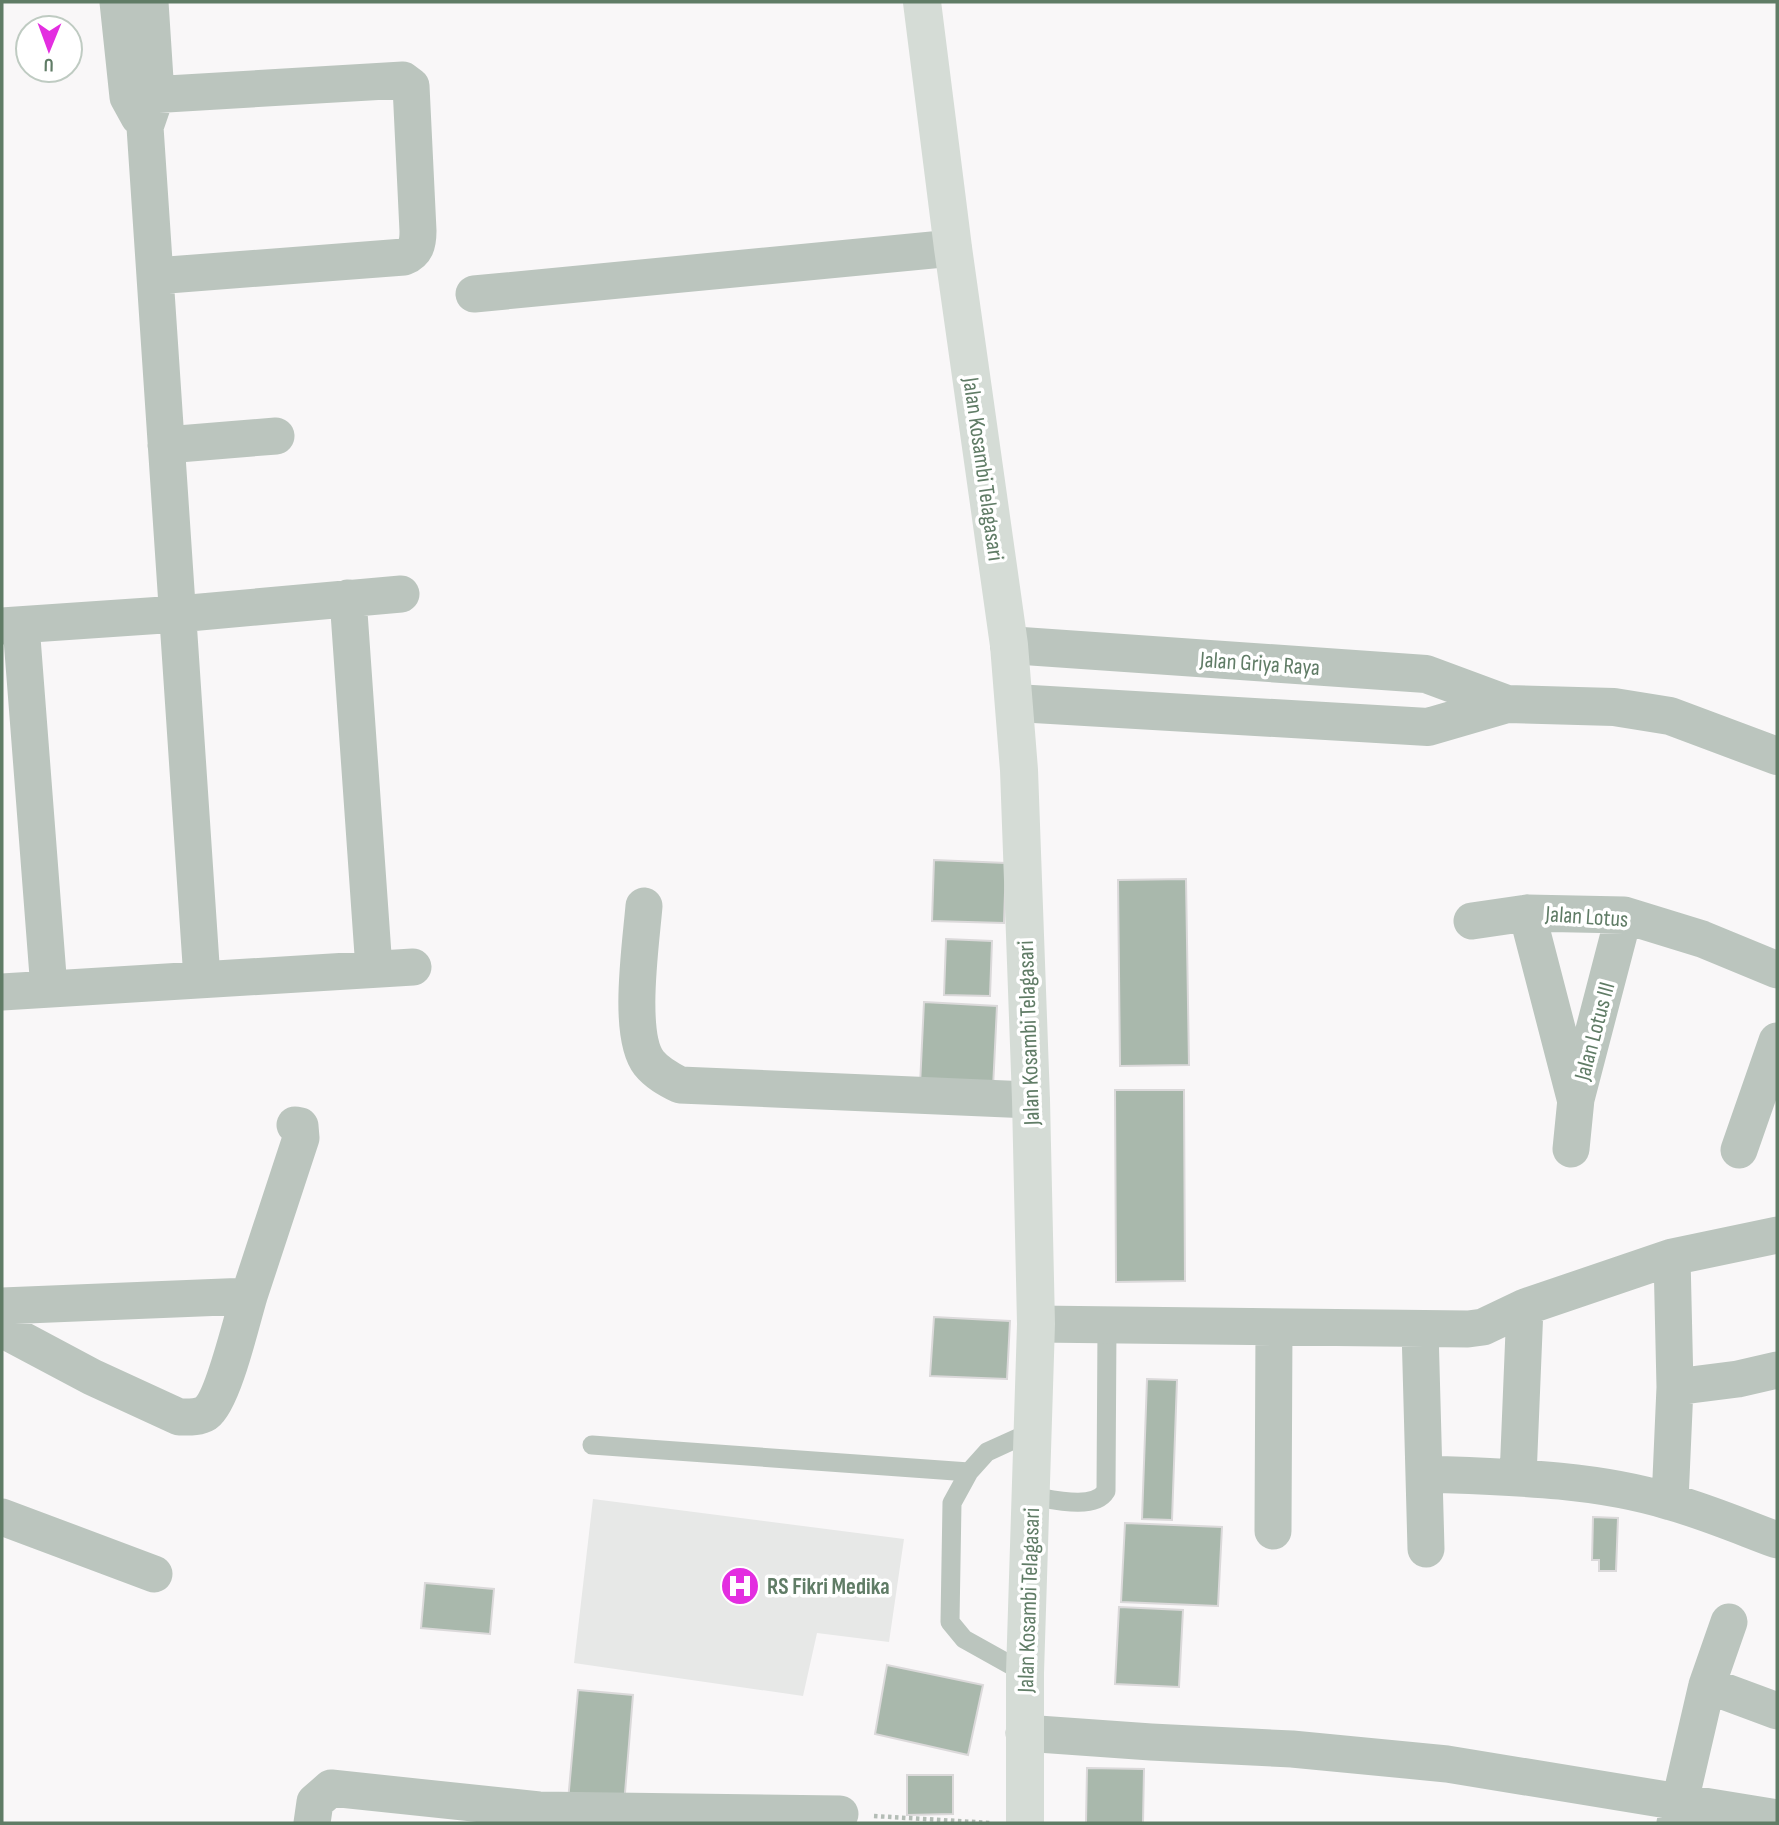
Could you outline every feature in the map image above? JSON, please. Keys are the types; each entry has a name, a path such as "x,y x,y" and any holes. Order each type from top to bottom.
{"main road":[{"name":"Jalan Kosambi Telagasari","path":"922,2 953,248 1009,645 1014,704 1031,1100 1036,1324 1025,1673 1025,1823"}],"street":[{"path":"118,2 143,106"},
{"path":"150,2 143,106 202,979"},
{"path":"143,106 407,81 412,95 418,231 414,252 404,257 155,276"},
{"path":"474,294 953,248"},
{"path":"166,445 276,436"},
{"path":"49,989 12,626 401,594"},
{"path":"348,598 374,969"},
{"name":"Jalan Griya Raya","path":"1009,645 1426,674 1507,704"},
{"path":"1077,707 1078,650"},
{"name":"Jalan Griya Raya","path":"1014,704 1428,727 1507,704 1614,707 1670,716 1777,756"},
{"path":"644,906 637,1035 648,1061 663,1076 680,1085 1031,1100"},
{"path":"1527,913 1576,1099"},
{"name":"Jalan Lotus","path":"1472,921 1527,913 1624,915 1702,939 1777,970"},
{"name":"Jalan Lotus III","path":"1571,1149 1576,1099 1624,915"},
{"path":"2,992 412,967"},
{"path":"1739,1150 1777,1041"},
{"path":"2,1329 92,1377 179,1417 194,1418 207,1412 221,1390 301,1138 300,1126 295,1125"},
{"path":"1036,1324 1420,1329 1483,1327 1525,1307 1672,1257 1777,1235"},
{"path":"1670,1501 1675,1387 1672,1257"},
{"path":"2,1306 249,1296"},
{"path":"1518,1477 1525,1307"},
{"path":"1273,1531 1274,1327"},
{"path":"1420,1329 1426,1549"},
{"path":"1675,1387 1738,1379 1777,1370"},
{"path":"1738,1379 1777,1394"},
{"path":"1425,1474 1518,1477 1620,1490 1670,1501 1777,1540"},
{"path":"2,1517 154,1574"},
{"path":"1677,1813 1707,1685 1729,1622"},
{"path":"1707,1685 1777,1711"},
{"path":"1024,1733 1292,1749 1447,1764 1677,1813 1777,1818"},
{"path":"312,1823 315,1801 331,1788 539,1810 840,1814"}],"lane":[{"path":"1031,1496 1087,1503 1099,1499 1106,1491 1107,1325"},
{"path":"1025,1673 964,1639 950,1622 952,1503 969,1472 987,1452 1031,1432"},
{"path":"592,1444 969,1472"}],"path":[{"path":"840,1814 999,1823"}],"shaded area":[{"name":"RS Fikri Medika","path":"593,1499 904,1539 889,1642 817,1633 803,1696 574,1663"}],"building":[{"path":"934,860 1006,863 1004,923 932,921"},
{"path":"1186,879 1189,1065 1120,1066 1118,880"},
{"path":"946,939 992,941 990,996 944,995"},
{"path":"924,1002 997,1006 993,1088 920,1085"},
{"path":"1115,1090 1184,1090 1185,1281 1116,1282"},
{"path":"934,1317 1010,1321 1007,1379 930,1376"},
{"path":"1147,1379 1177,1380 1172,1520 1142,1519"},
{"path":"1593,1517 1618,1518 1616,1571 1599,1571 1599,1560 1592,1560"},
{"path":"1125,1523 1222,1527 1218,1606 1121,1602"},
{"path":"425,1583 494,1589 490,1634 421,1628"},
{"path":"1119,1607 1183,1610 1179,1687 1115,1684"},
{"path":"887,1665 983,1685 968,1755 875,1734"},
{"path":"578,1690 633,1695 624,1805 568,1801"},
{"path":"1087,1768 1144,1769 1143,1823 1086,1823"},
{"path":"907,1775 953,1775 953,1814 907,1815"}],"place":[{"name":"RS Fikri Medika","path":"740,1586"}]}
